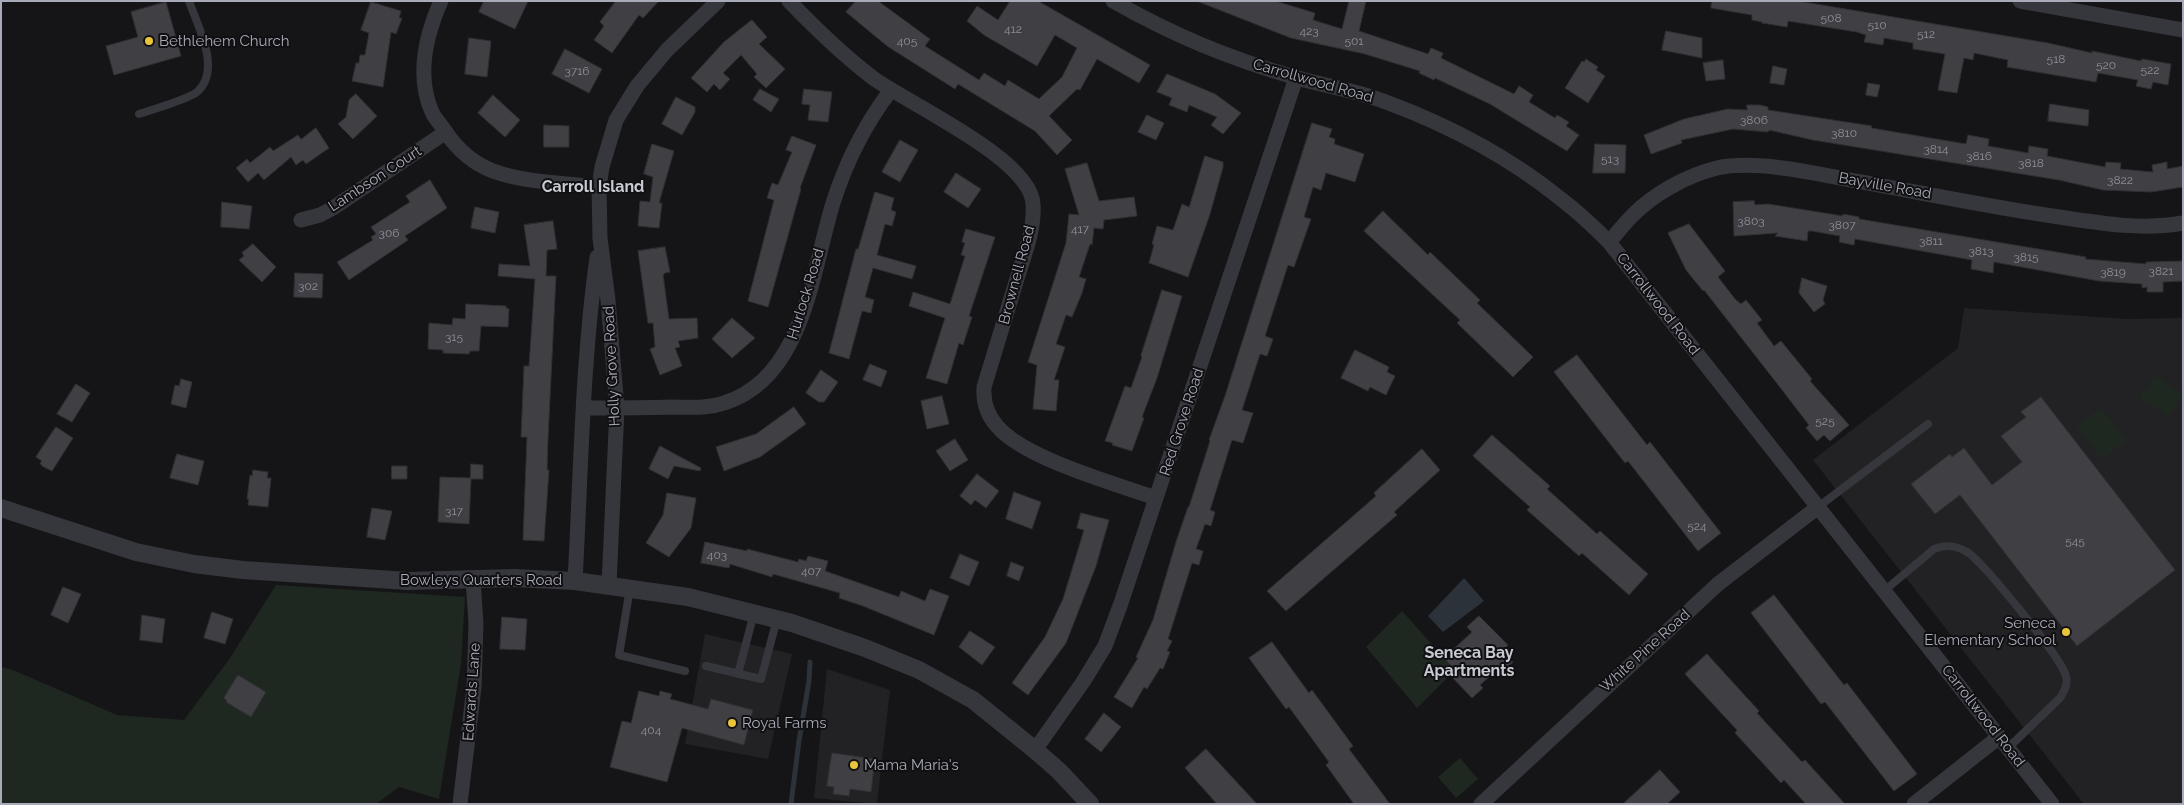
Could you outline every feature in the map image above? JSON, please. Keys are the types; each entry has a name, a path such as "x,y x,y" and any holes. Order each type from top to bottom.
{"street":[{"path":"441,1 428,39 424,79 427,98 433,114 449,139 478,165 494,171 522,178 599,187"},
{"name":"Holly Grove Road","path":"609,585 617,408 608,300 600,238 599,187 610,134 626,103 661,56 718,1"},
{"name":"Brownell Road","path":"789,1 844,54 891,90 995,154 1019,174 1032,193 1033,212 1028,241 984,387 985,403 990,417 1007,436 1042,456 1156,498"},
{"name":"Carrollwood Road","path":"1113,1 1180,37 1206,48 1296,78 1384,101 1420,116 1484,147 1562,199 1610,242 2052,804"},
{"path":"2020,1 2183,30"},
{"name":"Red Grove Road","path":"1035,750 1083,682 1105,646 1296,78"},
{"name":"Hurlock Road","path":"585,408 717,405 743,394 774,368 791,344 801,320 833,203 853,151 869,122 891,90"},
{"name":"Lambson Court","path":"301,220 333,208 446,132"},
{"name":"Bayville Road","path":"1610,242 1632,215 1661,193 1717,168 1744,165 1805,172 2038,214 2108,224 2149,227 2183,224"},
{"name":"Holly Grove Road","path":"575,581 590,312 600,238"},
{"name":"White Pine Road","path":"1480,804 1718,584 1818,506"},
{"name":"Bowleys Quarters Road","path":"1,508 136,552 194,564 243,570 408,581 522,578 575,581 688,596 754,613 840,639 919,670 973,700 1059,771 1090,804"},
{"name":"Edwards Lane","path":"460,804 474,687 476,624 473,579"},
{"path":"1914,804 2003,742"}],"lane":[{"path":"139,114 196,93 208,77 207,52 189,1"},
{"path":"1818,506 1928,424"},
{"path":"1884,591 1934,549 1942,546 1957,547 1969,554 1994,580 2047,645 2066,676 2066,688 2060,698 2003,742"},
{"path":"630,588 619,655 685,671"},
{"path":"738,674 754,613"},
{"path":"706,666 761,679 778,620"}],"shaded area":[{"name":"Seneca Elementary School","path":"1964,308 2127,319 2183,318 2183,804 2084,804 1813,460 1958,348"},
{"path":"2154,375 2183,394 2168,417 2139,398"},
{"path":"2101,407 2127,441 2102,460 2076,426"},
{"path":"1464,578 1484,601 1443,632 1428,616"},
{"path":"276,585 465,597 461,664 439,799 399,787 376,804 1,804 1,667 13,670 117,715 184,720 230,658"},
{"path":"1402,611 1455,670 1417,708 1366,647"},
{"path":"705,634 792,654 768,759 685,744"},
{"path":"827,669 890,690 877,804 814,798"},
{"path":"1460,758 1478,779 1456,798 1438,777"}],"building":[{"path":"484,1 528,1 515,29 479,12"},
{"path":"616,1 659,1 643,18 639,15 612,53 594,40 604,26 600,22"},
{"path":"856,1 878,1 930,39 925,46 979,80 984,73 1005,86 1008,80 1039,99 1062,77 1077,48 1055,35 1037,66 984,35 967,21 977,6 998,20 1010,1 1038,1 1150,65 1139,83 1097,59 1080,90 1077,89 1049,116 1072,140 1057,155 1035,131 958,84 955,89 887,46 846,12"},
{"path":"1197,1 1275,1 1315,13 1313,20 1342,29 1349,1 1366,1 1359,31 1428,54 1431,48 1443,53 1441,58 1514,94 1519,86 1533,95 1529,102 1555,118 1557,115 1569,122 1566,126 1579,135 1567,151 1490,104 1435,78 1434,80 1419,73 1420,71 1365,54 1291,38"},
{"path":"1712,1 1798,1 2048,43 2092,53 2092,51 2141,61 2142,59 2171,64 2168,85 2153,82 2151,89 2136,86 2138,80 2098,73 2096,82 2007,67 2008,60 1974,53 1973,60 1964,58 1957,93 1938,90 1945,54 1913,49 1913,43 1884,38 1883,45 1864,42 1866,35 1857,32 1788,21 1787,27 1762,23 1752,20 1752,15 1711,8"},
{"name":"Bethlehem Church","path":"166,2 181,56 114,75 106,46 138,37 131,12"},
{"path":"371,2 401,11 399,18 402,18 396,34 391,32 383,87 352,81 360,55 365,55 369,33 361,30"},
{"path":"752,20 767,37 759,44 785,69 766,88 754,77 757,74 741,55 723,73 730,79 720,90 714,84 707,92 691,78 724,42"},
{"path":"1666,31 1702,38 1702,58 1662,50"},
{"path":"469,38 491,41 487,77 465,74"},
{"path":"565,49 602,69 589,93 552,74"},
{"path":"1586,59 1598,67 1596,70 1605,76 1588,103 1565,88 1582,61 1584,62"},
{"path":"1723,60 1725,79 1706,81 1703,63"},
{"path":"1773,66 1787,69 1784,85 1770,83"},
{"path":"1167,74 1215,94 1241,113 1223,134 1211,125 1217,117 1189,105 1187,112 1169,105 1172,98 1157,92"},
{"path":"1868,83 1880,85 1877,97 1866,95"},
{"path":"760,89 779,99 771,112 753,100"},
{"path":"804,89 832,92 828,122 808,120 810,105 802,104"},
{"path":"356,94 377,116 353,139 338,124 346,117 349,100"},
{"path":"493,95 520,120 505,137 478,113"},
{"path":"676,97 695,107 695,112 682,135 662,124"},
{"path":"2050,104 2089,110 2088,126 2048,121"},
{"path":"1747,105 1760,105 1768,107 1768,110 1872,126 1871,128 1966,144 1968,135 1989,139 1988,146 2028,153 2029,146 2048,149 2047,156 2105,167 2106,162 2121,163 2120,169 2153,172 2152,165 2167,162 2167,169 2183,166 2183,187 2151,192 2103,190 2059,180 1813,140 1769,130 1768,132 1733,129 1681,140 1682,143 1651,154 1644,135 1684,119 1728,109 1747,110"},
{"path":"1147,115 1164,123 1156,140 1138,132"},
{"path":"1312,123 1332,129 1329,137 1335,139 1334,144 1364,154 1355,182 1326,173 1321,190 1313,187 1304,217 1311,219 1294,267 1288,265 1265,336 1273,339 1267,356 1260,354 1242,410 1253,413 1243,443 1232,440 1210,510 1215,512 1211,526 1205,524 1196,549 1203,551 1199,565 1192,563 1168,639 1172,641 1167,651 1170,652 1163,669 1160,668 1147,689 1144,687 1132,708 1114,697 1138,658 1136,657 1153,620 1176,542 1189,507"},
{"path":"544,125 569,126 569,147 544,147"},
{"path":"316,128 329,148 306,164 303,160 296,165 291,157 264,180 258,173 248,182 236,168 247,159 250,163 270,147 273,151 298,135 301,139"},
{"path":"792,136 816,145 800,188 768,307 748,301 774,200 767,198 772,183 778,185 792,152 786,150"},
{"path":"900,140 918,150 900,182 882,172"},
{"path":"652,144 674,151 659,203 662,203 659,228 638,226 640,201 650,202 653,177 644,174"},
{"path":"1595,144 1626,145 1625,173 1593,173"},
{"path":"1205,156 1223,162 1223,167 1210,214 1188,277 1149,263 1157,226 1173,230 1182,204 1189,207"},
{"path":"1087,163 1099,201 1134,197 1137,216 1104,220 1103,229 1094,228 1092,245 1090,244 1079,277 1086,279 1082,293 1072,317 1066,315 1056,344 1065,347 1054,380 1059,380 1056,411 1033,409 1037,365 1028,362 1066,243 1069,214 1079,215 1065,169"},
{"path":"956,173 981,189 968,208 944,192"},
{"path":"430,180 447,208 405,236 408,240 349,280 337,262 373,240 371,237 376,234 371,227 410,202 406,196"},
{"path":"875,192 894,198 891,210 896,212 892,226 885,224 877,255 916,266 912,279 873,268 865,297 874,300 871,313 862,311 849,359 829,353 856,249 858,249"},
{"path":"1754,201 1755,205 1768,204 1843,216 1843,214 1859,217 1859,219 2086,257 2085,259 2146,264 2146,262 2183,261 2183,281 2163,282 2163,292 2147,292 2147,287 2142,288 2142,284 2099,281 1994,262 1993,273 1971,269 1972,260 1855,239 1854,245 1839,242 1840,236 1812,231 1808,231 1807,241 1775,236 1778,233 1734,236 1733,202"},
{"path":"222,202 252,206 249,229 221,227"},
{"path":"475,207 499,212 495,233 471,228"},
{"path":"1383,211 1428,255 1430,252 1480,300 1477,303 1533,357 1513,377 1457,323 1460,320 1364,231"},
{"path":"553,221 557,249 547,250 546,276 556,276 548,438 547,470 549,470 544,541 523,540 527,437 521,437 524,366 529,366 535,279 498,276 499,264 530,266 524,225"},
{"path":"1689,224 1725,271 1718,277 1735,299 1741,304 1746,300 1762,320 1757,323 1774,346 1781,341 1812,379 1810,381 1849,425 1830,441 1824,435 1817,441 1806,428 1809,425 1704,290 1686,270 1668,233"},
{"path":"966,229 995,237 969,316 972,317 963,345 959,343 947,384 926,378 945,318 909,306 913,292 950,304 965,256 961,255 965,243 962,242"},
{"path":"253,244 276,267 262,282 239,260 244,256 242,253"},
{"path":"665,247 670,272 663,275 669,319 697,318 698,338 678,341 680,347 675,348 682,366 660,375 650,349 655,347 653,323 648,323 638,251"},
{"path":"295,273 323,274 322,298 294,297"},
{"path":"1802,278 1827,286 1823,300 1825,304 1814,312 1799,293"},
{"path":"1162,290 1182,296 1132,451 1105,441 1125,386 1131,388"},
{"path":"466,304 506,306 509,309 508,327 481,326 479,351 470,351 469,354 443,353 443,350 428,349 429,323 452,325 453,318 465,319"},
{"path":"732,318 755,338 732,358 712,339"},
{"path":"1355,350 1389,367 1387,372 1395,376 1386,395 1370,387 1368,391 1341,378"},
{"path":"1577,355 1647,445 1650,442 1721,533 1698,551 1628,461 1625,463 1554,372"},
{"path":"870,364 887,371 881,387 863,380"},
{"path":"821,370 838,382 824,402 819,402 806,393"},
{"path":"181,379 192,382 186,408 171,404 175,385 179,386"},
{"path":"76,384 90,393 72,422 57,414"},
{"path":"942,396 949,424 927,429 921,401"},
{"path":"2041,397 2175,570 2077,646 1960,495 1935,514 1911,484 1950,454 1952,457 1964,448 1992,485 2022,462 2001,436 2026,417 2021,412"},
{"path":"794,407 806,424 760,457 724,471 716,447 756,434"},
{"path":"56,427 73,438 52,471 42,466 40,463 42,461 36,457"},
{"path":"1492,435 1550,486 1547,489 1597,534 1600,531 1648,574 1629,595 1582,553 1579,556 1527,510 1530,507 1473,456"},
{"path":"955,439 968,460 950,471 936,451"},
{"path":"660,446 701,468 700,471 674,466 668,479 649,469"},
{"path":"1422,449 1440,470 1394,512 1397,515 1286,611 1267,591 1376,496 1374,493"},
{"path":"177,454 204,461 198,485 170,478"},
{"path":"471,464 483,465 483,479 471,479 469,524 438,522 440,477 470,478"},
{"path":"392,466 407,466 407,479 392,479"},
{"path":"253,470 268,472 267,478 271,478 268,507 248,505 250,475 252,476"},
{"path":"977,474 999,491 986,508 975,500 971,505 960,496"},
{"path":"1014,492 1041,502 1032,529 1006,519"},
{"path":"667,493 696,498 691,528 669,557 646,543 663,515"},
{"path":"372,508 392,511 385,540 367,537"},
{"path":"1081,513 1109,520 1096,566 1066,643 1028,695 1012,683 1045,637 1063,599 1084,530 1077,528"},
{"path":"705,542 747,551 747,549 798,562 799,559 806,561 808,556 828,561 825,571 899,597 901,591 925,601 930,589 949,596 934,635 839,598 840,593 773,574 772,577 730,564 729,568 701,563"},
{"path":"960,554 979,562 969,586 950,578"},
{"path":"1011,562 1024,567 1019,581 1007,576"},
{"path":"63,587 81,594 68,623 51,615"},
{"path":"1774,595 1844,685 1847,683 1917,774 1894,791 1825,702 1821,704 1751,613"},
{"path":"212,612 233,619 225,644 204,638"},
{"path":"142,615 165,619 162,643 140,640"},
{"path":"1479,616 1508,645 1503,650 1513,662 1502,672 1499,668 1480,685 1483,688 1472,698 1450,675 1455,670 1444,658 1472,632 1467,627"},
{"path":"502,617 527,619 525,650 500,649"},
{"path":"970,631 995,647 982,665 959,647"},
{"path":"1272,642 1309,693 1312,690 1353,746 1349,749 1390,804 1354,804 1326,765 1329,762 1289,707 1286,709 1249,658"},
{"path":"1707,654 1802,762 1805,760 1845,804 1806,804 1784,780 1781,783 1735,733 1737,730 1685,674"},
{"path":"238,675 266,692 251,717 226,702 224,698"},
{"path":"639,691 659,696 660,691 672,694 670,699 708,709 711,699 753,710 744,745 682,728 667,782 610,767 622,721 631,723"},
{"path":"1104,713 1121,727 1101,752 1085,739"},
{"path":"1206,749 1257,804 1217,804 1185,768"},
{"path":"832,753 875,759 871,792 850,789 849,796 833,794 834,787 827,786"},
{"path":"1660,770 1680,792 1667,804 1623,804"}],"waterway":[{"path":"791,804 809,681 810,662"}],"place":[{"name":"Bethlehem Church","path":"149,41"},
{"name":"Seneca Elementary School","path":"2066,632"},
{"name":"Royal Farms","path":"732,723"},
{"name":"Mama Maria's","path":"854,765"}],"district":[{"name":"Carroll Island","path":"593,187"},
{"name":"Seneca Bay Apartments","path":"1469,662"}]}
